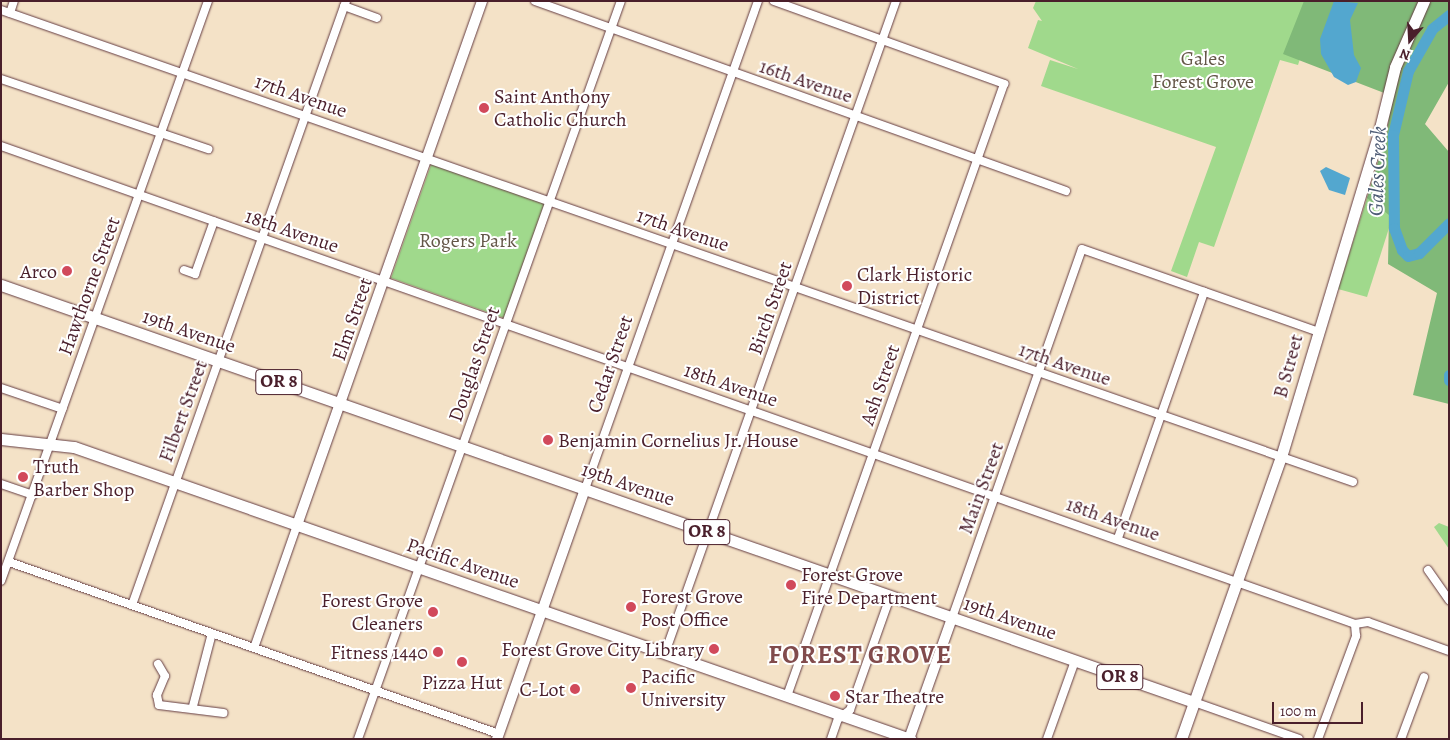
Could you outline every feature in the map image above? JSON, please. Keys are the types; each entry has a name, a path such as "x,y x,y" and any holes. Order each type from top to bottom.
{"main road":[{"name":"B Street","path":"1181,739 1281,457 1316,331 1378,140 1395,67 1424,1"},
{"name":"19th Avenue","path":"1,285 1194,702"},
{"name":"Pacific Avenue","path":"1,439 51,442 174,482 909,739"}],"street":[{"path":"10,13 14,1"},
{"name":"Hawthorne Street","path":"1,581 208,1"},
{"name":"Elm Street","path":"254,648 482,1"},
{"name":"16th Avenue","path":"535,1 1066,191"},
{"name":"Douglas Street","path":"358,739 621,1"},
{"name":"Cedar Street","path":"498,736 758,1"},
{"path":"774,1 882,40"},
{"name":"Birch Street","path":"665,653 896,1"},
{"path":"345,3 377,18"},
{"name":"Filbert Street","path":"132,605 260,237 345,3"},
{"name":"17th Avenue","path":"1,10 304,114 1353,482"},
{"name":"Ash Street","path":"787,696 1004,84 882,40"},
{"path":"1,79 208,149"},
{"name":"18th Avenue","path":"1,146 1238,580 1355,624 1368,622 1449,651"},
{"path":"184,270 195,274 214,221"},
{"name":"Main Street","path":"909,739 997,496 1082,249 1204,292"},
{"path":"1118,538 1204,292 1316,331"},
{"path":"1,388 63,409"},
{"path":"1,484 33,495"},
{"path":"9,562 375,690 498,736"},
{"path":"1428,570 1449,600"},
{"path":"1441,589 1449,584"},
{"path":"831,739 843,715 850,710 890,597"},
{"path":"1318,739 1356,636 1355,624"},
{"path":"193,706 212,633"},
{"path":"1047,739 1075,661"},
{"path":"158,664 165,676 157,703 193,706 224,713"},
{"path":"1401,739 1424,676"},
{"name":"19th Avenue","path":"1194,702 1299,739"}],"green space":[{"name":"Gales Forest Grove","path":"1036,1 1413,1 1308,34 1298,65 1280,60 1214,247 1199,242 1187,277 1171,271 1216,147 1041,86 1050,60 1078,69 1028,48 1038,20 1042,21 1033,8"},
{"path":"1304,1 1449,1 1449,82 1425,124 1449,152 1449,404 1413,395 1437,293 1388,264 1389,215 1367,198 1387,132 1392,96 1283,54"},
{"path":"1449,1 1398,200 1367,297 1338,289 1367,198"},
{"name":"Rogers Park","path":"432,162 545,202 504,318 391,278"},
{"path":"1439,523 1449,527 1449,549 1434,527"}],"water":[{"path":"1334,1 1358,3 1350,20 1354,55 1361,68 1356,82 1348,85 1334,77 1321,54 1320,39"},
{"path":"1326,167 1350,178 1345,195 1329,190 1320,171"}],"waterway":[{"name":"Gales Creek","path":"1449,15 1432,29 1408,71 1393,135 1394,228 1402,250 1408,256 1419,253 1449,223"},
{"name":"Gales Creek","path":"1449,375 1449,380"}],"place":[{"name":"Saint Anthony Catholic Church","path":"484,108"},
{"name":"Arco","path":"67,271"},
{"name":"Clark Historic District","path":"847,286"},
{"name":"Benjamin Cornelius Jr. House","path":"548,440"},
{"name":"Truth Barber Shop","path":"23,477"},
{"name":"Forest Grove Fire Department","path":"791,585"},
{"name":"Forest Grove Post Office","path":"631,607"},
{"name":"Forest Grove Cleaners","path":"433,612"},
{"name":"Forest Grove City Library","path":"714,649"},
{"name":"Fitness 1440","path":"438,652"},
{"name":"Pizza Hut","path":"462,662"},
{"name":"Pacific University","path":"631,688"},
{"name":"C-Lot","path":"575,689"},
{"name":"Star Theatre","path":"835,696"}],"district":[{"name":"FOREST GROVE","path":"860,655"}]}
